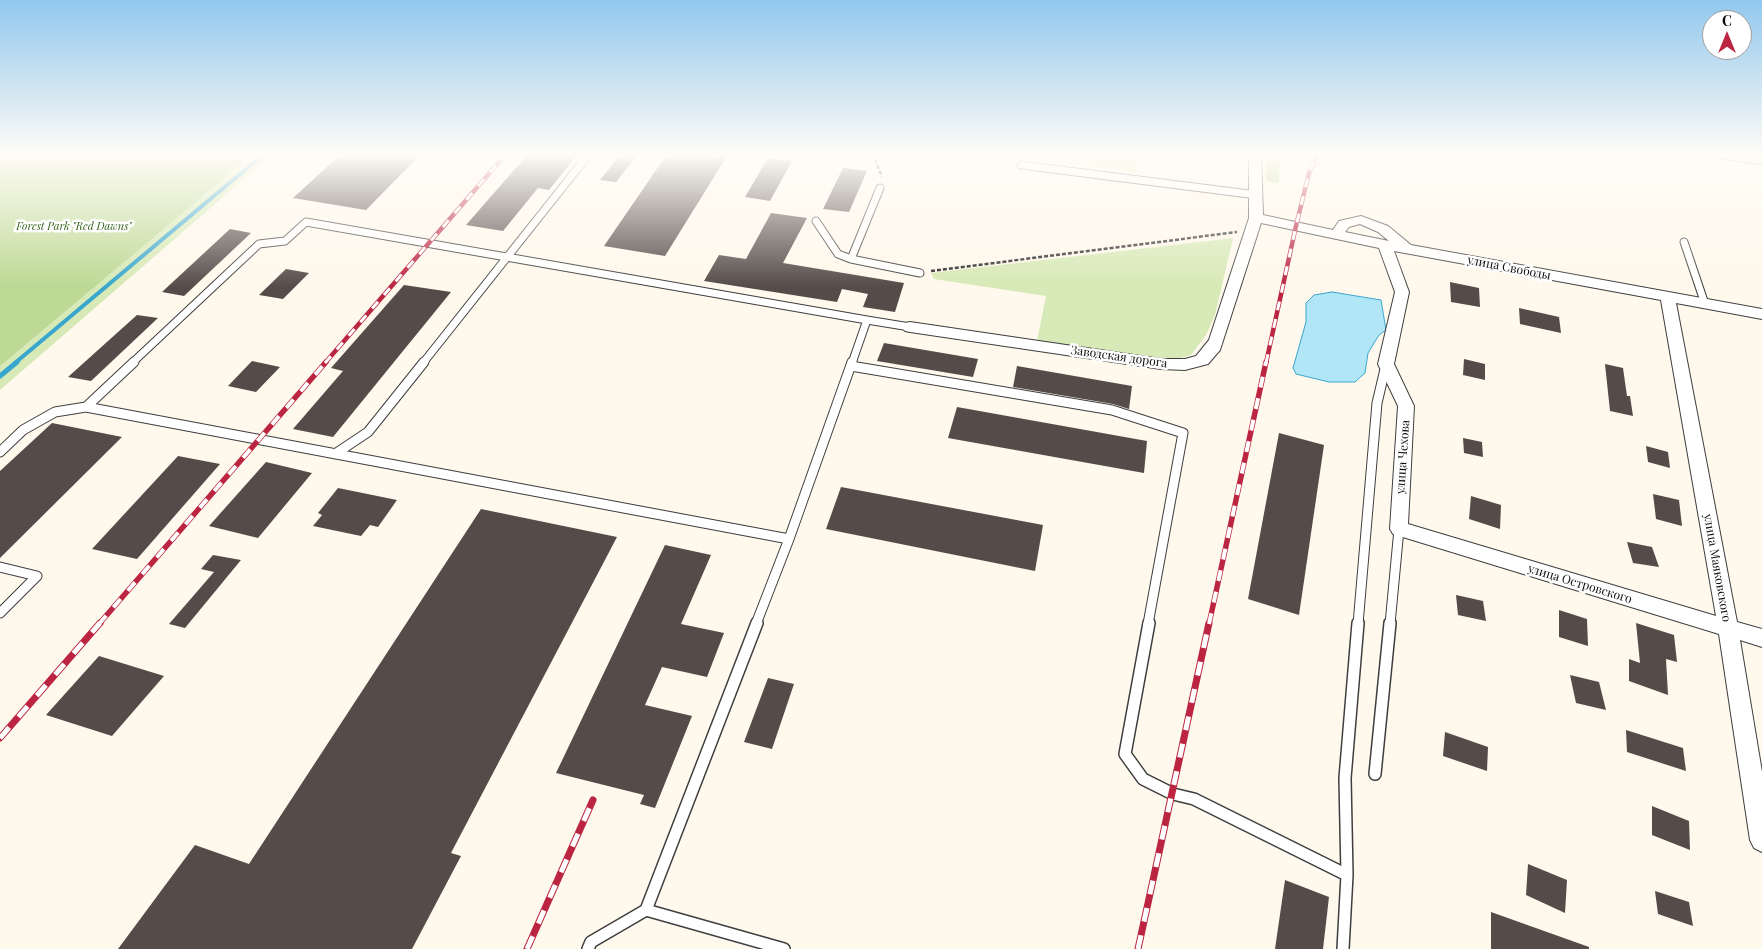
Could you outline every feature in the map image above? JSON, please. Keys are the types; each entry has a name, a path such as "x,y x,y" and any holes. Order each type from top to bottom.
{"street":[{"name":"Заводская дорога","path":"910,327 1161,364 1185,365 1202,360 1212,350 1255,224 1257,198"},
{"path":"1338,234 1344,224 1350,221 1366,222 1383,229 1407,249"},
{"name":"улица Свободы","path":"1255,224 1338,234 1384,245 1762,314"},
{"path":"1384,245 1402,292 1386,364"},
{"name":"улица Маяковского","path":"1668,298 1728,629 1762,840"},
{"name":"улица Чехова","path":"1386,364 1406,406 1398,528"},
{"name":"улица Островского","path":"1398,528 1762,638"}],"lane":[{"path":"335,454 368,432 554,198"},
{"path":"851,259 876,198"},
{"path":"816,220 838,254 851,259 920,273"},
{"path":"86,407 259,244 285,241 306,222 910,327"},
{"path":"1684,242 1705,304"},
{"path":"588,949 591,942 646,910 789,539 867,320"},
{"path":"1343,949 1347,875 1345,778 1377,403 1386,364"},
{"path":"852,366 1112,410 1183,433 1125,754 1143,779 1172,794 1194,799 1347,875"},
{"path":"0,452 23,430 55,412 86,407 789,539"},
{"path":"1375,774 1398,528"},
{"path":"0,567 37,576 0,613"},
{"path":"646,910 784,949"}],"path":[{"path":"920,273 1255,224"}],"green space":[{"name":"Forest Park \"Red Dawns\"","path":"0,198 222,198 0,390"},
{"path":"0,198 200,198 0,366"},
{"path":"1233,238 1215,315 1206,335 1191,355 1177,359 1159,360 1037,341 1046,296 934,279 931,273"}],"water":[{"path":"1332,292 1381,300 1386,330 1379,335 1368,353 1365,373 1355,382 1329,382 1296,374 1293,368 1306,322 1306,303 1314,295"}],"building":[{"path":"295,198 378,198 366,210"},
{"path":"489,198 530,198 503,231 466,225"},
{"path":"637,198 701,198 665,256 604,246"},
{"path":"753,198 771,198 770,201"},
{"path":"828,198 855,198 849,212 823,209"},
{"path":"771,213 807,218 783,263 904,283 895,312 863,307 868,294 842,289 837,302 704,281 719,255 746,259"},
{"path":"230,229 251,233 184,296 162,292"},
{"path":"286,269 309,273 283,299 259,295"},
{"path":"1450,282 1479,288 1480,307 1451,302"},
{"path":"404,285 451,292 333,437 293,429 343,371 331,368"},
{"path":"1519,308 1559,317 1561,333 1520,324"},
{"path":"137,315 158,318 91,381 68,377"},
{"path":"884,343 978,359 973,377 877,361"},
{"path":"1464,359 1485,364 1485,380 1463,375"},
{"path":"252,361 280,367 256,392 228,386"},
{"path":"1605,364 1623,368 1627,396 1630,396 1633,416 1610,411"},
{"path":"1017,366 1132,386 1129,409 1113,404 1013,387"},
{"path":"957,407 1147,441 1144,473 948,438"},
{"path":"52,423 122,437 0,558 0,471"},
{"path":"1279,433 1324,445 1299,615 1248,599"},
{"path":"1463,438 1482,442 1483,457 1464,453"},
{"path":"1646,446 1668,452 1670,468 1648,462"},
{"path":"178,456 220,464 137,559 92,549"},
{"path":"266,462 312,473 258,538 209,526"},
{"path":"841,487 1043,525 1035,571 826,529"},
{"path":"338,488 397,500 378,527 370,525 361,536 313,526 322,515 318,513"},
{"path":"1653,494 1679,500 1682,526 1656,519"},
{"path":"1471,496 1501,505 1500,529 1469,519"},
{"path":"481,509 617,537 451,853 461,856 412,949 118,949 195,845 249,864"},
{"path":"1627,542 1652,547 1659,567 1633,563"},
{"path":"665,545 711,555 681,624 724,633 707,677 662,667 645,705 692,716 655,808 640,804 644,795 556,773"},
{"path":"213,555 241,560 185,628 169,624 214,572 201,569"},
{"path":"1456,595 1483,601 1486,621 1458,615"},
{"path":"1559,610 1587,619 1588,646 1559,637"},
{"path":"1636,623 1674,635 1677,662 1666,659 1668,695 1629,681 1629,659 1640,663"},
{"path":"99,656 164,676 112,736 46,715"},
{"path":"1570,675 1599,682 1606,710 1576,703"},
{"path":"768,678 794,684 772,749 744,742"},
{"path":"1626,730 1683,748 1686,771 1627,752"},
{"path":"1445,732 1488,747 1487,771 1443,756"},
{"path":"1652,806 1689,821 1690,850 1652,835"},
{"path":"1528,864 1567,880 1565,913 1526,895"},
{"path":"1285,880 1329,897 1323,949 1275,949"},
{"path":"1655,891 1689,902 1693,926 1658,914"},
{"path":"1491,912 1589,947 1589,949 1491,949"}],"waterway":[{"path":"15,363 211,198"},
{"path":"0,376 17,362"}],"railway":[{"path":"325,363 468,198"},
{"path":"1266,363 1303,198"},
{"path":"99,624 326,362"},
{"path":"1209,624 1266,362"},
{"path":"0,738 100,623"},
{"path":"1138,949 1209,623"},
{"path":"527,949 593,800"}]}
